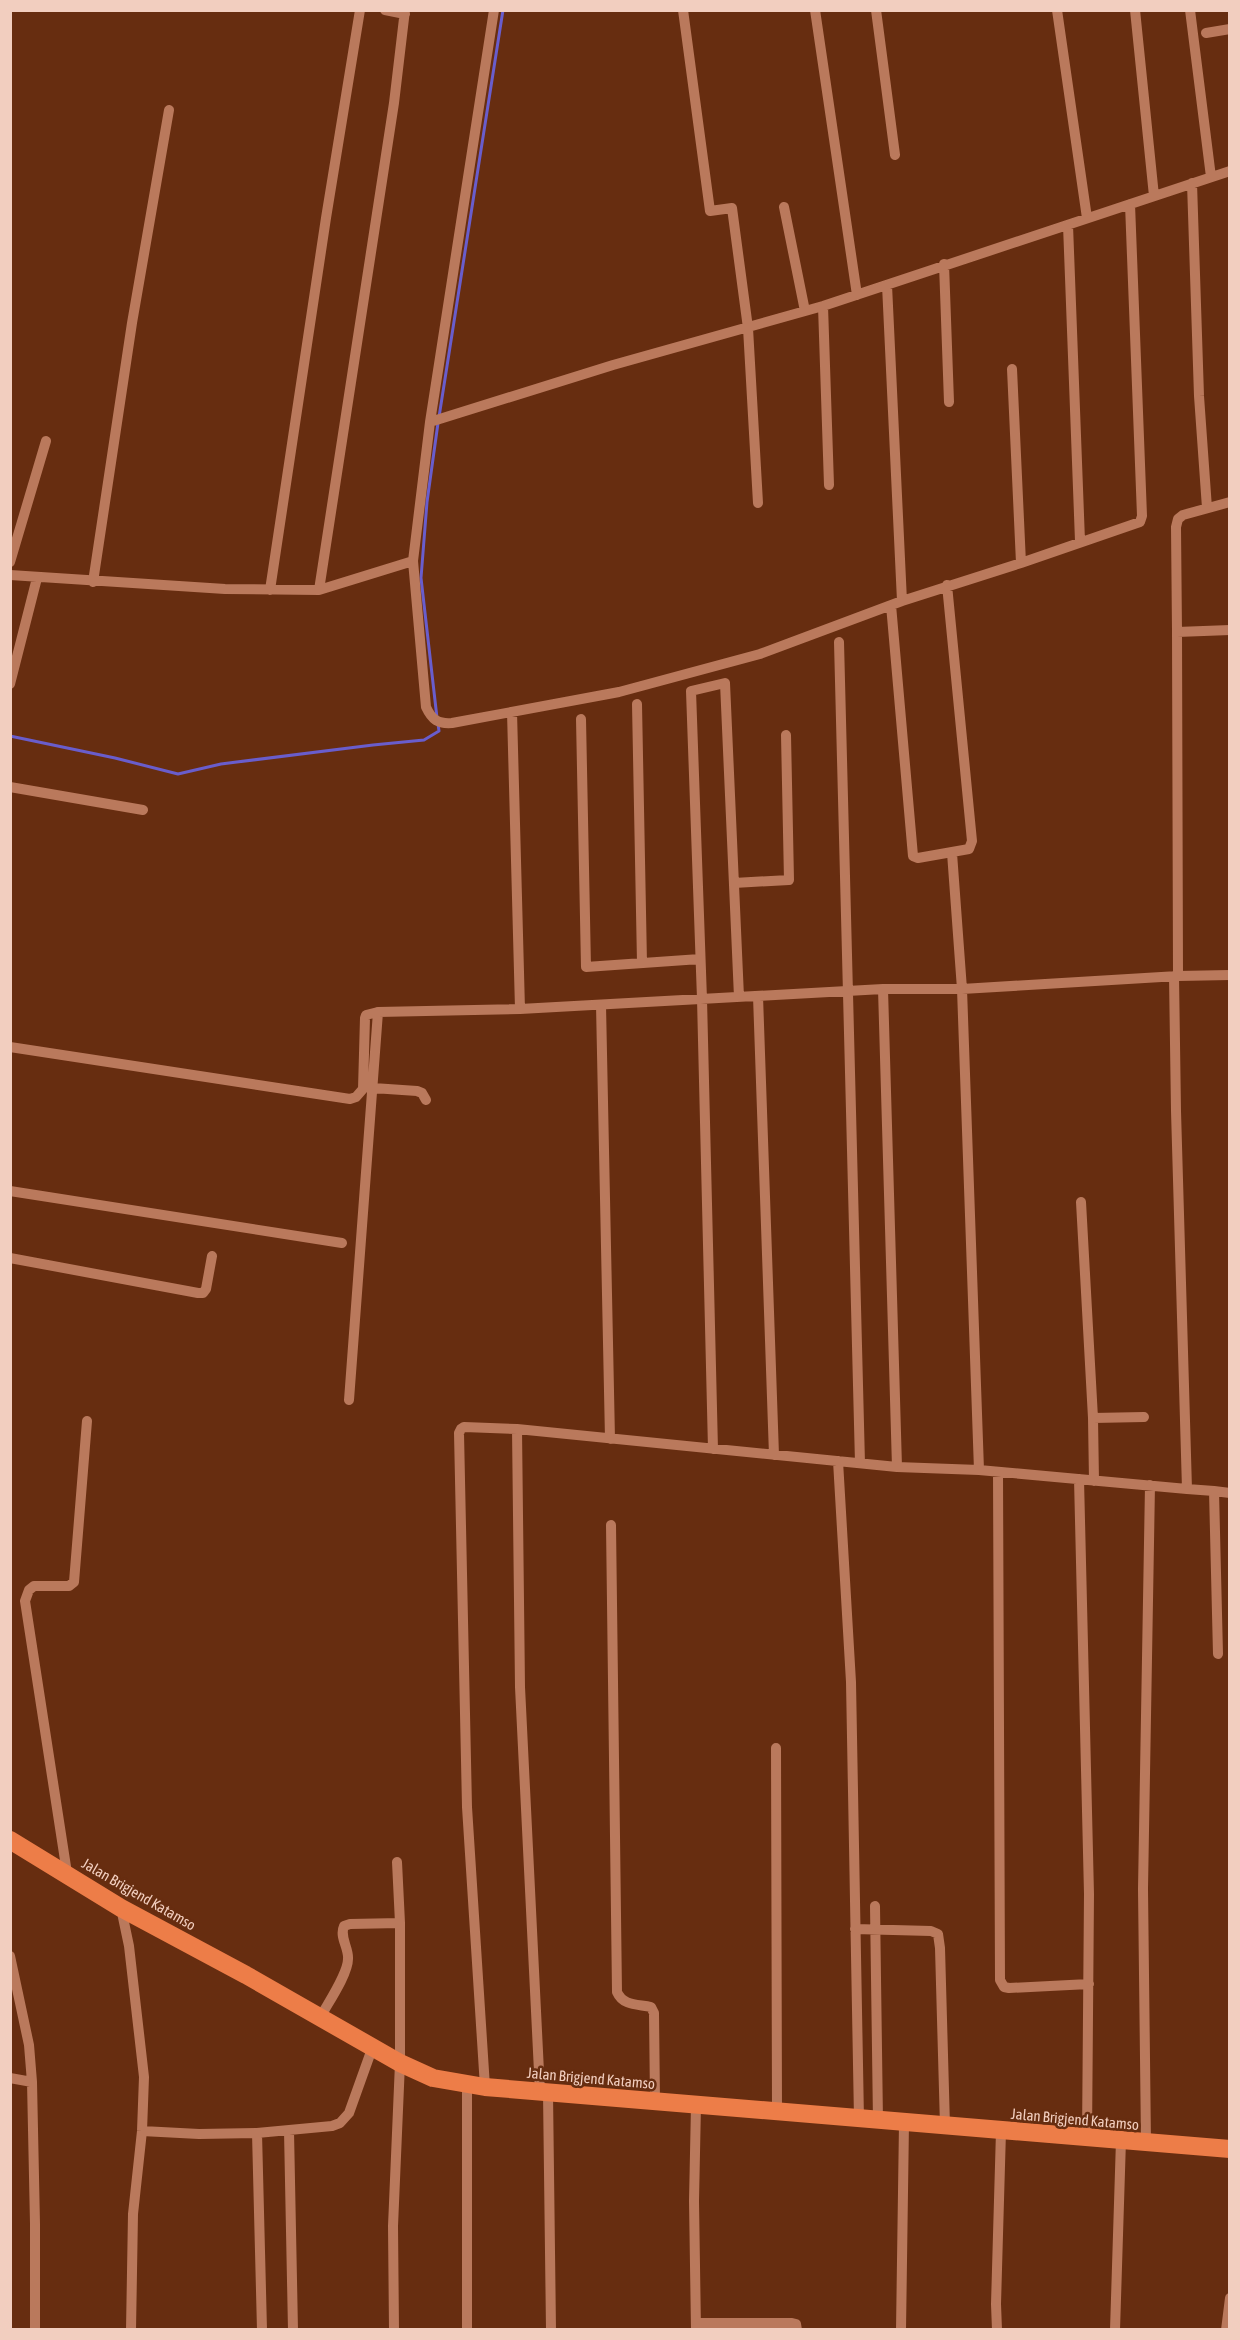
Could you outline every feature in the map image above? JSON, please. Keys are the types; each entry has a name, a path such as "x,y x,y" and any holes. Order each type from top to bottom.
{"highway":[{"name":"Jalan Brigjend Katamso","path":"10,1840 121,1908 321,2016 400,2063 433,2078 476,2086 1230,2149"}],"street":[{"path":"270,590 360,10"},
{"path":"319,590 394,103 405,12 385,10"},
{"path":"494,10 430,422 413,561 426,707 430,717 439,723 452,723 619,692 696,673 760,654 947,585 1021,563 1140,522 1142,516 1130,204"},
{"path":"683,10 710,211 732,208 748,328 758,503"},
{"path":"815,10 857,295"},
{"path":"876,10 895,155"},
{"path":"1057,10 1087,218"},
{"path":"1135,10 1154,196"},
{"path":"1190,10 1211,177"},
{"path":"1206,33 1230,29"},
{"path":"93,582 132,324 169,110"},
{"path":"430,422 613,365 823,306 1230,171"},
{"path":"1191,183 1199,396 1207,508"},
{"path":"784,207 805,311"},
{"path":"1068,225 1080,541"},
{"path":"944,264 949,402"},
{"path":"887,285 902,601"},
{"path":"823,306 829,485"},
{"path":"1012,369 1021,563"},
{"path":"10,562 46,441"},
{"path":"1187,1489 1176,1111 1177,522 1183,515 1230,502"},
{"path":"10,575 93,582 319,590 413,561"},
{"path":"10,684 37,578"},
{"path":"891,605 912,853 918,858 969,849 972,844 947,585"},
{"path":"1177,632 1230,630"},
{"path":"839,642 860,1463"},
{"path":"713,1449 702,999 691,691 725,683 739,997"},
{"path":"637,705 642,963"},
{"path":"512,712 520,1009"},
{"path":"581,719 585,967 700,958"},
{"path":"734,883 789,880 786,735"},
{"path":"10,787 143,810"},
{"path":"952,853 962,989 979,1470"},
{"path":"10,1047 350,1099 356,1098 363,1089 365,1018 369,1014 378,1012 520,1009 884,989 962,989 1176,976 1230,975"},
{"path":"884,989 897,1467"},
{"path":"758,996 774,1455"},
{"path":"601,1005 610,1439"},
{"path":"349,1400 378,1012"},
{"path":"373,1089 417,1091 422,1093 426,1100"},
{"path":"10,1191 342,1243"},
{"path":"1081,1202 1093,1418 1094,1481"},
{"path":"10,1258 203,1293 206,1289 212,1256"},
{"path":"1093,1418 1144,1417"},
{"path":"67,1873 25,1601 29,1590 34,1586 69,1586 74,1582 87,1421"},
{"path":"467,2330 476,2086 459,1433 464,1427 518,1429 897,1467 979,1470 1230,1493"},
{"path":"518,1429 521,1696 544,2092 551,2330"},
{"path":"838,1461 851,1682 859,2119"},
{"path":"998,1472 1000,1980 1006,1988 1089,1984"},
{"path":"1079,1479 1084,1638 1089,1984 1087,2138"},
{"path":"1146,2143 1143,1889 1150,1485"},
{"path":"1214,1491 1218,1654"},
{"path":"611,1525 616,1983 620,1999 651,2007 654,2013 655,2101"},
{"path":"776,1748 777,2112"},
{"path":"394,2330 393,2226 400,2063 400,1923 397,1862"},
{"path":"875,1906 878,2121"},
{"path":"121,1908 129,1946 142,2059 142,2131 133,2214 130,2330"},
{"path":"321,2016 347,1965 347,1952 342,1934 344,1926 400,1923"},
{"path":"855,1929 931,1931 938,1934 945,2126"},
{"path":"10,1956 29,2045 32,2082 36,2224 35,2330"},
{"path":"142,2131 199,2134 257,2133 332,2126 346,2118 373,2046"},
{"path":"10,2078 32,2082"},
{"path":"696,2105 694,2201 696,2326 792,2323 796,2324 797,2330"},
{"path":"901,2330 904,2123"},
{"path":"289,2131 293,2330"},
{"path":"997,2330 1001,2131"},
{"path":"257,2133 262,2330"},
{"path":"1115,2330 1121,2140"},
{"path":"1226,2330 1230,2298"}],"waterway":[{"path":"439,417 503,10"},
{"path":"437,718 421,578 427,502 438,423"},
{"path":"10,736 178,774 221,764 424,740 439,731 438,724"}]}
